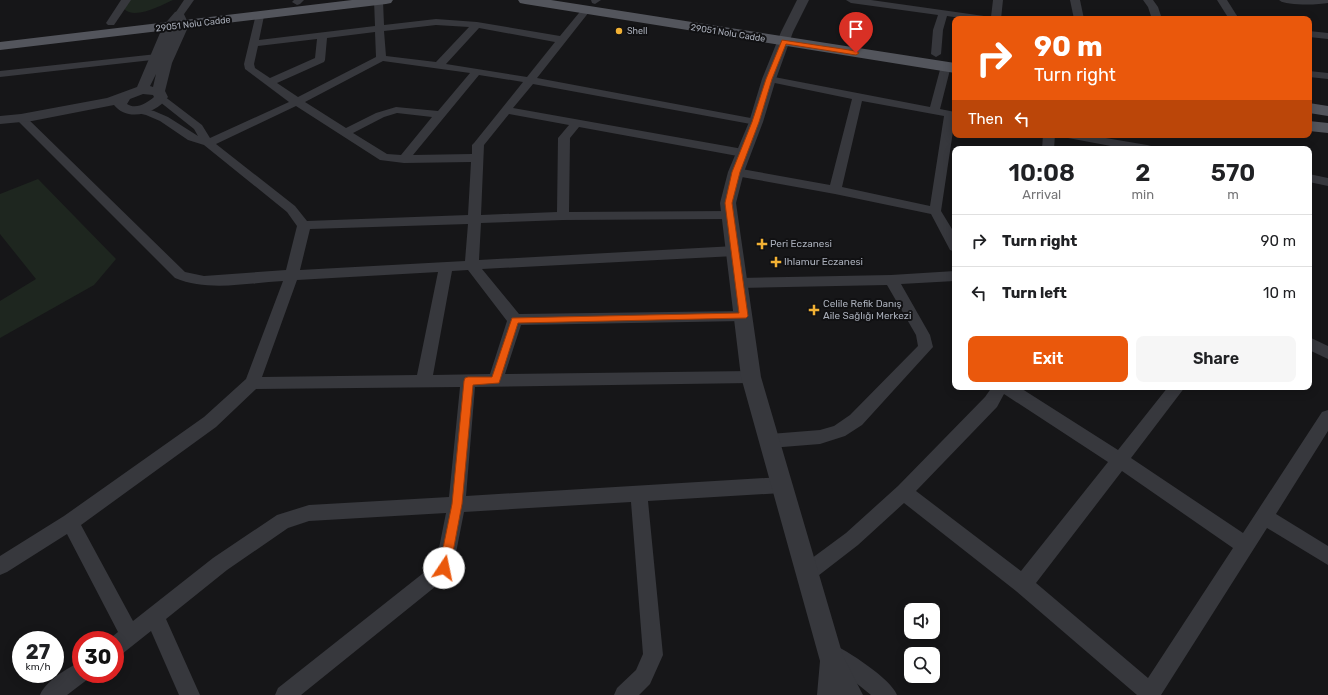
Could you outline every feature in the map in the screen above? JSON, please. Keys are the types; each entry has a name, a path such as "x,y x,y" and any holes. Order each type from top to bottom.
{"main road":[{"name":"29051 Nolu Cadde","path":"0,46 177,22 298,1 314,0"},
{"name":"29051 Nolu Cadde","path":"0,35 111,23 177,22 259,16 382,0"},
{"name":"29051 Nolu Cadde","path":"525,0 592,3 952,64"},
{"name":"29051 Nolu Cadde","path":"786,37 936,54 952,64"},
{"path":"1312,108 1328,111"},
{"path":"1312,126 1328,128"}],"street":[{"path":"111,23 126,0"},
{"path":"128,106 142,90 157,57 189,0"},
{"path":"380,58 382,0"},
{"path":"803,0 769,79 756,122 736,172 728,203 752,377 832,657 850,695"},
{"path":"851,0 966,16"},
{"path":"996,16 998,0"},
{"path":"1075,0 1078,16"},
{"path":"1148,0 1153,7 1156,16"},
{"path":"1222,0 1232,16"},
{"path":"1284,0 1326,2"},
{"path":"515,320 472,266 478,145 592,3"},
{"path":"936,54 938,30 943,13"},
{"path":"259,16 249,64 250,69 297,102 384,157 404,159 478,158"},
{"path":"0,120 128,106 150,106 159,94 177,22"},
{"path":"253,44 436,22 477,25 563,40"},
{"path":"439,65 477,25"},
{"path":"1312,34 1328,36"},
{"path":"269,83 320,60 322,35"},
{"path":"0,74 157,57"},
{"path":"128,106 164,119 192,138 208,143 297,102 380,58 439,65 531,80 756,122"},
{"path":"934,111 952,64"},
{"path":"404,159 477,71"},
{"path":"1312,74 1328,76"},
{"path":"769,79 952,115 934,211"},
{"path":"142,90 159,94 198,127 208,143 291,209 304,225"},
{"path":"835,190 858,97"},
{"path":"346,132 380,115 396,110 440,116"},
{"path":"506,110 743,153"},
{"path":"21,118 180,275 190,279 204,281 735,251"},
{"path":"563,216 564,138 576,123"},
{"path":"1085,138 1130,146"},
{"path":"736,172 835,190 934,211 941,220 952,241"},
{"path":"1312,179 1328,182"},
{"path":"304,225 563,216 730,215"},
{"path":"0,566 70,522 210,422 252,384 292,275 304,225"},
{"path":"424,381 446,267"},
{"path":"739,283 892,280 952,276"},
{"path":"770,441 820,437 839,431 856,420 926,347 923,335 892,280"},
{"path":"515,320 743,316"},
{"path":"496,380 515,320"},
{"path":"1312,345 1328,353"},
{"path":"252,384 752,377"},
{"path":"285,695 444,568 457,504 468,381"},
{"path":"808,573 852,538 904,492 991,402 998,390"},
{"path":"1011,390 1120,460 1246,545"},
{"path":"1023,584 1120,460 1170,390"},
{"path":"904,492 1023,584 1150,694 1328,417"},
{"path":"124,640 155,617 220,564 284,521 309,513 782,485"},
{"path":"624,695 643,677 653,655 639,493"},
{"path":"1264,516 1328,556"},
{"path":"70,522 118,631"},
{"path":"155,617 190,695"},
{"path":"830,695 832,657"},
{"path":"832,657 852,666 887,695"},
{"path":"50,695 72,679"}],"shaded area":[{"path":"129,0 173,0 156,8 135,13 124,9"},
{"path":"38,179 116,259 94,285 0,338 0,301 36,279 0,234 0,194"}],"place":[{"name":"Shell","path":"619,31"},
{"name":"Peri Eczanesi","path":"762,244"},
{"name":"Ihlamur Eczanesi","path":"776,262"},
{"name":"Celile Refik Danış Aile Sağlığı Merkezi","path":"814,310"}],"route":[{"path":"444,568 457,504 468,381 496,380 515,320 743,316 728,203 736,172 756,122 769,79 784,42 856,53"}]}
